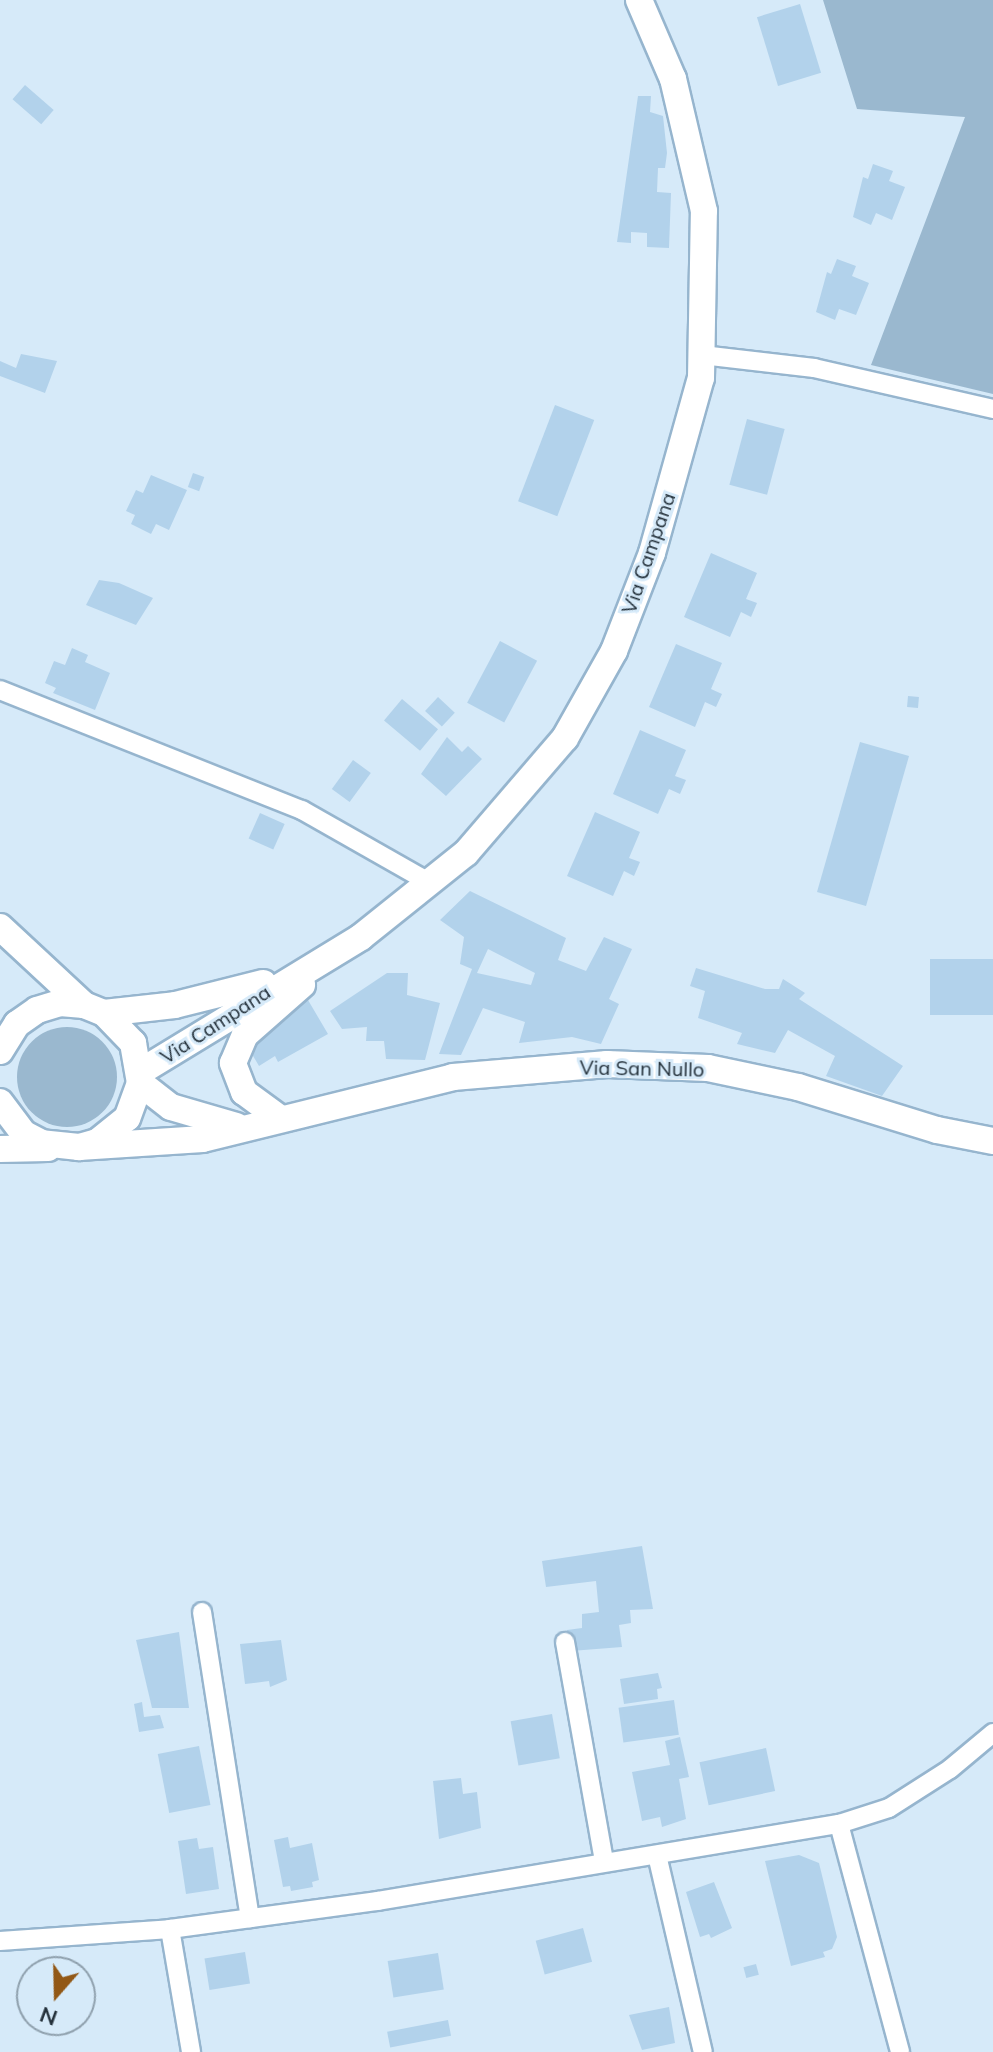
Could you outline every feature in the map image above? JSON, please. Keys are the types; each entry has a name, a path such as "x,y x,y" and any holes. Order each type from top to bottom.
{"main road":[{"name":"Via Campana","path":"94,1009 133,1043 140,1078 289,976 361,937 466,853 565,738 614,651 652,553 701,378 702,355 704,211 673,79 639,0"},
{"path":"0,927 94,1009"},
{"path":"278,1117 244,1092 236,1078 233,1063 245,1035 361,937"},
{"name":"Via Campana","path":"1,1041 37,1010 60,1003 94,1009 190,1002 289,976"},
{"name":"Via San Nullo","path":"0,1149 158,1145 453,1077 607,1064 708,1068 798,1087 937,1130 993,1141"},
{"path":"0,1102 24,1134 70,1148 120,1125 140,1078 171,1107 240,1127"}],"street":[{"path":"702,355 814,368 993,409"},
{"path":"0,690 302,810 429,882"},
{"path":"202,1612 250,1918"},
{"path":"565,1642 604,1861"},
{"path":"0,1941 170,1929 250,1918 839,1824 889,1808 993,1733"},
{"path":"839,1824 900,2052"},
{"path":"657,1855 703,2052"},
{"path":"170,1929 191,2052"}],"shaded area":[{"path":"823,0 993,0 993,394 871,365 965,117 857,109"},
{"path":"67,1027 86,1031 103,1041 113,1058 117,1077 113,1096 103,1113 86,1123 67,1127 48,1123 31,1113 21,1096 17,1077 21,1058 31,1041 48,1031"}],"building":[{"path":"800,4 821,73 778,86 757,17"},
{"path":"25,85 54,110 41,124 13,99"},
{"path":"638,96 651,96 650,112 663,116 667,153 665,168 658,168 657,192 671,193 669,248 647,247 647,233 631,232 631,243 617,242"},
{"path":"873,164 893,171 889,181 905,187 892,220 876,213 871,225 853,217 863,177 868,179"},
{"path":"837,259 856,266 852,276 869,283 856,315 839,309 835,320 816,312 827,272 831,274"},
{"path":"21,354 57,361 45,393 0,376 0,361 16,368"},
{"path":"555,405 594,420 557,516 518,501"},
{"path":"747,419 785,429 767,495 729,485"},
{"path":"193,473 204,477 199,491 188,487"},
{"path":"151,475 187,490 169,530 156,524 151,534 131,524 135,515 126,511 136,490 143,493"},
{"path":"711,553 757,573 746,599 757,603 751,617 741,612 730,637 684,617"},
{"path":"99,580 119,583 153,598 136,625 86,605"},
{"path":"500,641 537,661 504,723 467,703"},
{"path":"676,644 722,663 711,689 722,694 716,707 705,702 695,727 649,707"},
{"path":"72,648 88,655 85,662 110,673 95,710 53,693 56,688 45,683 54,661 65,665"},
{"path":"908,696 919,697 918,708 907,707"},
{"path":"438,697 455,713 442,727 425,711"},
{"path":"402,699 438,729 420,751 384,720"},
{"path":"640,730 686,750 675,776 686,780 680,794 669,789 658,814 613,794"},
{"path":"447,737 462,752 468,746 482,759 446,796 421,774"},
{"path":"860,742 909,756 866,906 817,892"},
{"path":"353,760 371,773 350,802 332,789"},
{"path":"595,812 640,832 629,858 640,862 634,876 624,871 613,896 567,876"},
{"path":"260,813 285,824 273,850 249,839"},
{"path":"470,891 566,938 558,960 586,971 604,937 632,949 609,999 619,1004 601,1044 572,1037 519,1043 525,1022 483,1008 461,1055 439,1054 472,969 460,964 464,937 440,920","holes":["488,949 535,973 531,985 477,973"]},
{"path":"930,959 993,959 993,1015 930,1015"},
{"path":"696,968 765,989 779,989 783,979 805,993 799,999 903,1066 882,1096 826,1076 835,1056 788,1030 775,1053 737,1044 742,1033 698,1018 705,991 690,986"},
{"path":"387,973 408,973 407,995 440,1003 425,1060 386,1059 384,1041 366,1041 367,1027 342,1029 330,1011"},
{"path":"308,1000 328,1034 278,1062 275,1056 259,1066 246,1044 260,1027"},
{"path":"642,1546 653,1609 630,1610 631,1623 619,1625 622,1647 571,1651 567,1630 582,1628 582,1614 599,1612 596,1581 546,1587 542,1561"},
{"path":"179,1632 189,1708 152,1708 136,1640"},
{"path":"281,1640 287,1680 270,1687 269,1681 245,1684 240,1644"},
{"path":"658,1673 662,1688 657,1689 658,1699 624,1704 620,1679"},
{"path":"674,1700 679,1735 623,1742 619,1708"},
{"path":"142,1702 144,1717 160,1715 164,1728 139,1732 134,1704"},
{"path":"552,1714 560,1758 518,1766 511,1721"},
{"path":"680,1737 689,1777 679,1779 686,1819 662,1827 660,1817 642,1821 632,1772 670,1765 665,1741"},
{"path":"199,1746 210,1805 169,1813 158,1754"},
{"path":"766,1748 775,1791 709,1805 699,1762"},
{"path":"461,1778 463,1794 477,1792 481,1828 439,1839 433,1781"},
{"path":"288,1837 290,1848 312,1843 319,1880 312,1882 313,1887 291,1891 290,1886 283,1887 274,1840"},
{"path":"197,1838 199,1849 213,1847 219,1889 186,1894 178,1841"},
{"path":"799,1855 819,1863 837,1937 832,1949 823,1952 825,1957 791,1966 765,1861"},
{"path":"714,1882 732,1928 711,1938 709,1934 700,1937 686,1892"},
{"path":"583,1928 592,1962 545,1974 536,1941"},
{"path":"245,1952 250,1984 210,1990 205,1958"},
{"path":"438,1953 444,1990 393,1998 388,1961"},
{"path":"756,1964 759,1975 746,1978 743,1967"},
{"path":"669,2007 675,2043 642,2050 629,2015"},
{"path":"448,2020 451,2036 390,2048 387,2032"}]}
